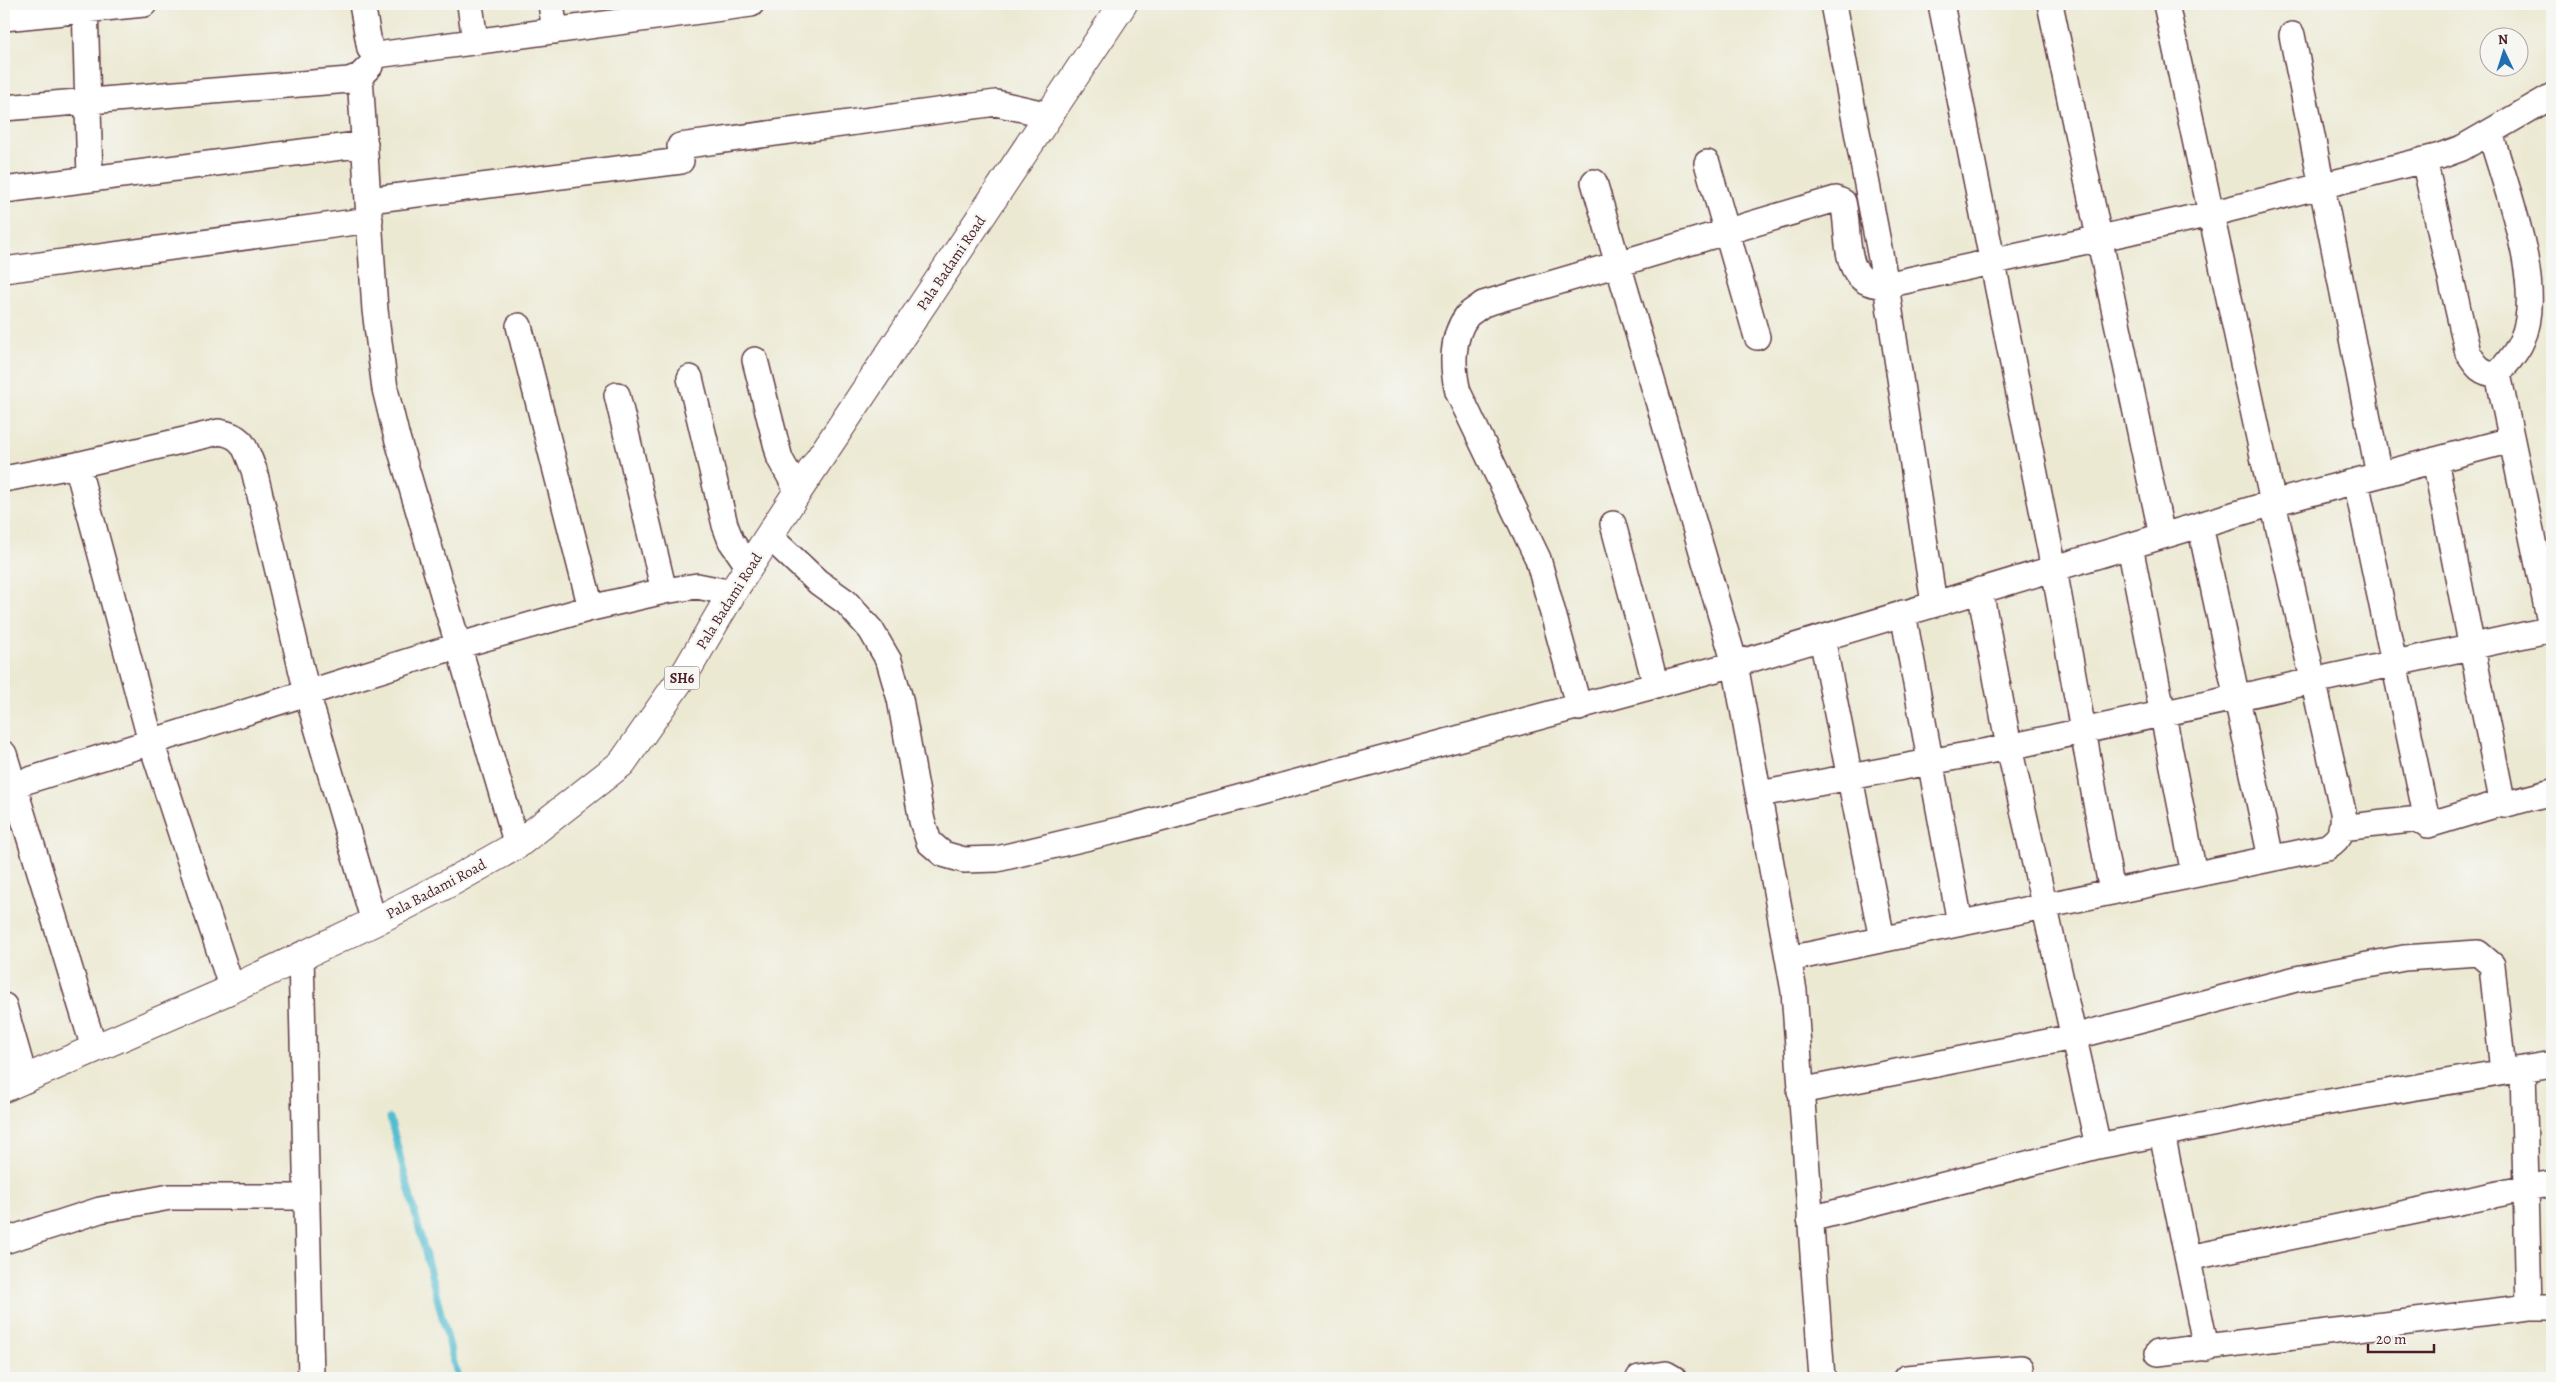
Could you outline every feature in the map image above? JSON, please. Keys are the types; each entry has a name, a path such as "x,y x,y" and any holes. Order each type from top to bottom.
{"main road":[{"name":"Pala Badami Road","path":"14,1084 232,988 374,922 517,846 622,763 687,670 732,593 798,491 1123,4"}],"street":[{"path":"4,18 85,6 144,4"},
{"path":"362,4 370,48 377,55"},
{"path":"470,4 475,42"},
{"path":"551,4 554,31"},
{"path":"4,108 349,80 360,76 368,69 377,55 554,31 633,12 751,4"},
{"path":"1833,4 1886,285 1934,604"},
{"path":"1941,4 1994,261 2054,569 2112,892"},
{"path":"2050,4 2101,238 2162,536"},
{"path":"1789,959 2328,847 2337,840 2342,828 2343,812 2273,503 2166,4"},
{"path":"85,6 90,178"},
{"path":"2292,35 2321,186 2394,662 2428,825"},
{"path":"360,76 375,310 385,389 517,846"},
{"path":"1579,708 1538,559 1458,392 1454,376 1454,357 1459,332 1468,316 1483,304 1502,296 1618,265 1836,199 1843,202 1850,257 1858,277 1867,284 1886,285 2210,214 2424,160 2462,148 2552,96"},
{"path":"4,270 370,210 680,154 996,103 1049,114"},
{"path":"1760,794 2009,747 2239,699 2394,662 2552,630 2498,374 2523,340 2530,312 2524,252 2490,132"},
{"path":"4,190 365,144"},
{"path":"2424,160 2468,353 2476,367 2486,374 2498,374"},
{"path":"1707,163 1725,232 1757,337"},
{"path":"1594,182 1735,664 1760,794 1794,991 1822,1378"},
{"path":"519,326 591,608"},
{"path":"755,360 780,459 798,491"},
{"path":"690,378 725,525 731,541 749,567"},
{"path":"617,395 664,591"},
{"path":"4,479 77,466 220,432 234,434 243,444 254,470 307,693 374,922"},
{"path":"770,537 818,582 846,602 871,630 889,661 900,699 922,821 929,842 943,854 964,860 997,859 1127,828 1579,708 1735,664 2273,503 2511,440"},
{"path":"2435,460 2504,805"},
{"path":"77,466 151,742 232,988"},
{"path":"1613,524 1656,686"},
{"path":"2200,525 2239,699 2271,858"},
{"path":"2130,546 2194,874"},
{"path":"8,786 458,646 591,608 664,591 697,586 732,593"},
{"path":"1980,590 2009,747 2098,1146"},
{"path":"1903,613 1960,923"},
{"path":"1822,638 1882,939"},
{"path":"4,754 8,786 94,1048"},
{"path":"2428,825 2498,804 2504,805 2552,792"},
{"path":"2342,828 2419,819 2428,825"},
{"path":"1800,1091 2074,1037 2296,979 2404,958 2478,953 2492,965 2513,1070 2541,1307 2158,1353"},
{"path":"301,955 311,1378"},
{"path":"4,1006 14,1084"},
{"path":"1810,1219 2098,1146 2294,1108 2552,1064"},
{"path":"2162,1134 2206,1348"},
{"path":"2188,1258 2552,1183"},
{"path":"4,1241 132,1203 170,1197 306,1197"},
{"path":"1906,1378 2021,1368"},
{"path":"1638,1378 1666,1374 1673,1378"}],"waterway":[{"path":"390,1118 458,1378"}]}
